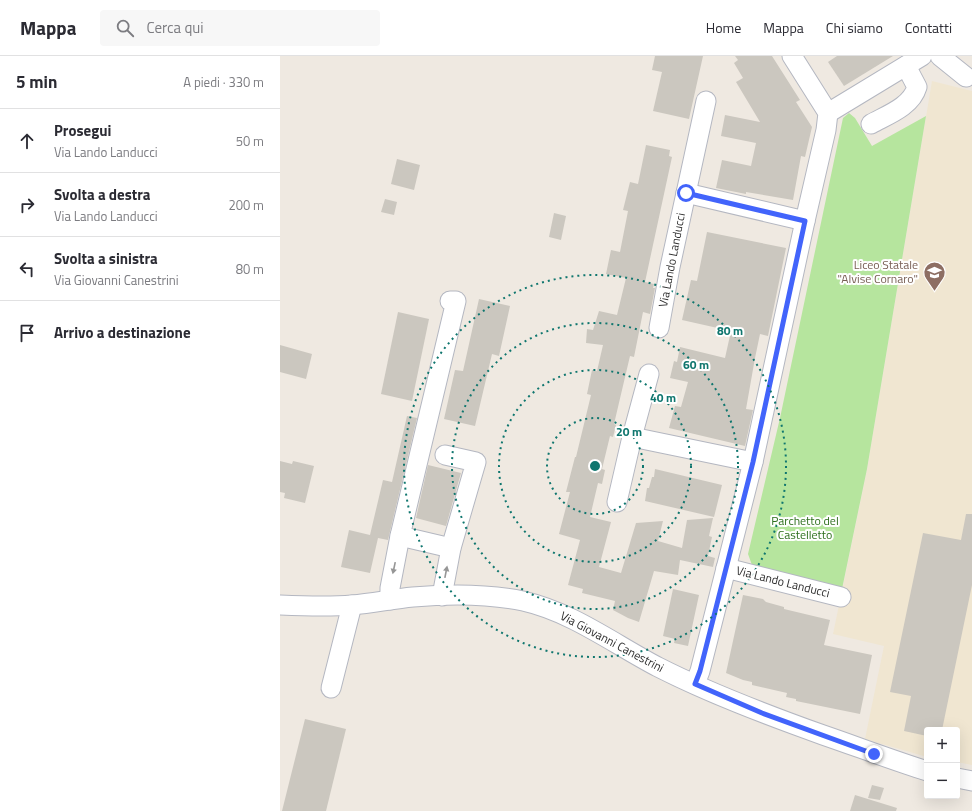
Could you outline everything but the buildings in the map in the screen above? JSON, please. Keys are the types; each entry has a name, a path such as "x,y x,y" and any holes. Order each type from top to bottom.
{"street":[{"path":"792,56 828,113 922,56"},
{"path":"940,56 966,77"},
{"path":"871,124 906,104 914,95 917,87 906,66"},
{"name":"Via Lando Landucci","path":"659,328 670,267 706,101"},
{"name":"Via Lando Landucci","path":"695,684 700,671 753,462 826,130 828,113"},
{"path":"686,193 805,221"},
{"path":"390,600 390,588 400,536 456,301 450,300"},
{"path":"617,502 632,437 649,374"},
{"path":"632,437 753,462"},
{"path":"442,596 451,548 476,462 445,455"},
{"path":"400,536 451,548"},
{"name":"Via Lando Landucci","path":"726,568 841,597"},
{"name":"Via Giovanni Canestrini","path":"280,605 352,605 413,597 442,596 493,596 523,602 553,611 597,633 658,667 762,713 874,754 924,770"},
{"path":"331,688 352,605"},
{"path":"960,779 972,781"}],"shaded area":[{"path":"932,81 972,91 972,765 960,763 960,727 924,727 924,756 865,739 884,646 833,634 867,470"}],"green space":[{"name":"Parchetto del Castelletto","path":"849,113 855,118 872,146 926,116 867,469 842,589 752,565 748,554 780,418 843,118"}],"place":[{"name":"Liceo Statale \"Alvise Cornaro\"","path":"934,292"}],"route":[{"path":"686,193 805,221 753,462 700,671 695,684 762,713 853,745 874,754"}]}
